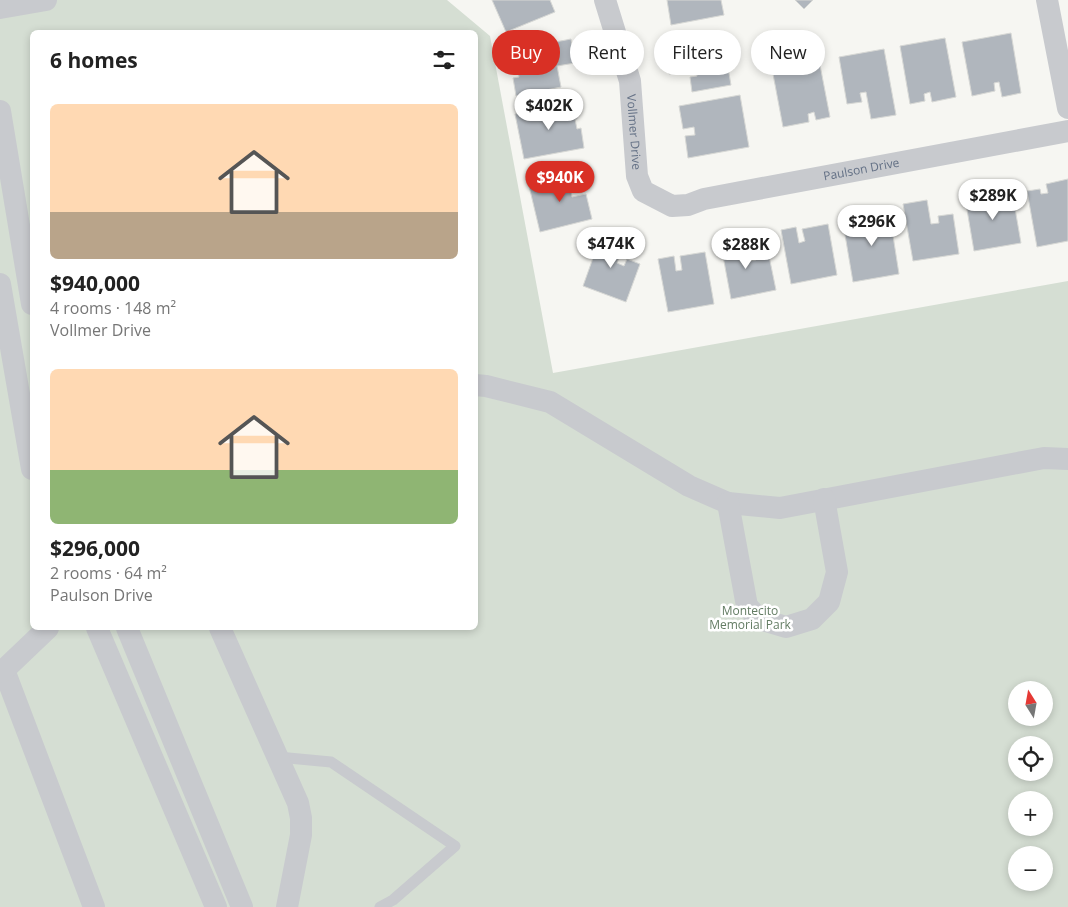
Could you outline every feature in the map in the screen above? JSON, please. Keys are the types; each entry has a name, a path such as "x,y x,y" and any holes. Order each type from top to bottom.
{"street":[{"path":"0,8 46,0"},
{"name":"Vollmer Drive","path":"605,0 630,81 637,176 643,191 657,199"},
{"path":"1047,0 1068,108"},
{"path":"0,111 30,292"},
{"name":"Paulson Drive","path":"657,199 672,206 688,205 704,199 1068,132"},
{"path":"0,284 30,456"},
{"path":"478,385 550,402 690,486 728,503 780,508 1044,458 1068,459"},
{"path":"728,503 748,606 759,619 786,627 812,619 829,602 837,572 824,500"},
{"path":"46,630 2,671 94,907"},
{"path":"97,630 216,907"},
{"path":"128,630 242,907"},
{"path":"221,630 298,803 301,818 301,835 287,907"}],"lane":[{"path":"278,757 331,762 455,846 393,900 380,907"}],"green space":[{"name":"Montecito Memorial Park","path":"0,0 447,0 490,36 492,75 497,75 553,373 1068,281 1068,907 0,907"}],"building":[{"path":"492,0 550,0 555,12 511,30 505,30"},
{"path":"667,0 721,0 724,15 671,25"},
{"path":"795,0 813,0 804,9"},
{"path":"1011,33 1021,93 1002,97 999,82 994,83 995,91 972,96 962,42"},
{"path":"945,38 956,97 932,102 930,92 924,94 925,101 910,104 900,46"},
{"path":"570,39 570,64 560,66 560,41"},
{"path":"884,49 896,115 871,119 866,92 860,93 862,102 847,104 839,57"},
{"path":"519,75 559,75 561,87 516,96 513,78 519,77"},
{"path":"729,75 731,85 692,92 690,77"},
{"path":"773,75 822,75 830,117 816,120 814,112 808,114 809,122 783,127"},
{"path":"740,95 749,147 688,158 685,136 695,135 694,127 683,129 679,106"},
{"path":"574,103 577,129 581,128 584,148 524,159 515,114"},
{"path":"581,173 585,188 571,191 572,197 586,194 592,219 540,232 529,186"},
{"path":"1068,179 1068,241 1037,247 1027,191 1040,189 1041,194 1048,193 1046,184"},
{"path":"1012,191 1021,243 974,251 965,198 980,195 981,203 987,202 986,196"},
{"path":"927,200 931,224 939,223 938,216 953,214 959,254 913,261 903,204"},
{"path":"889,210 899,274 853,282 843,223 858,220 859,226 867,225 865,214"},
{"path":"828,224 837,275 791,284 781,230 796,227 799,243 805,241 802,229"},
{"path":"603,230 626,238 617,263 624,266 627,259 640,264 626,302 583,286"},
{"path":"735,237 736,243 745,242 748,261 756,260 755,253 768,251 776,290 731,299 720,240"},
{"path":"705,252 714,304 668,312 658,259 674,256 676,271 682,270 680,256"}]}
